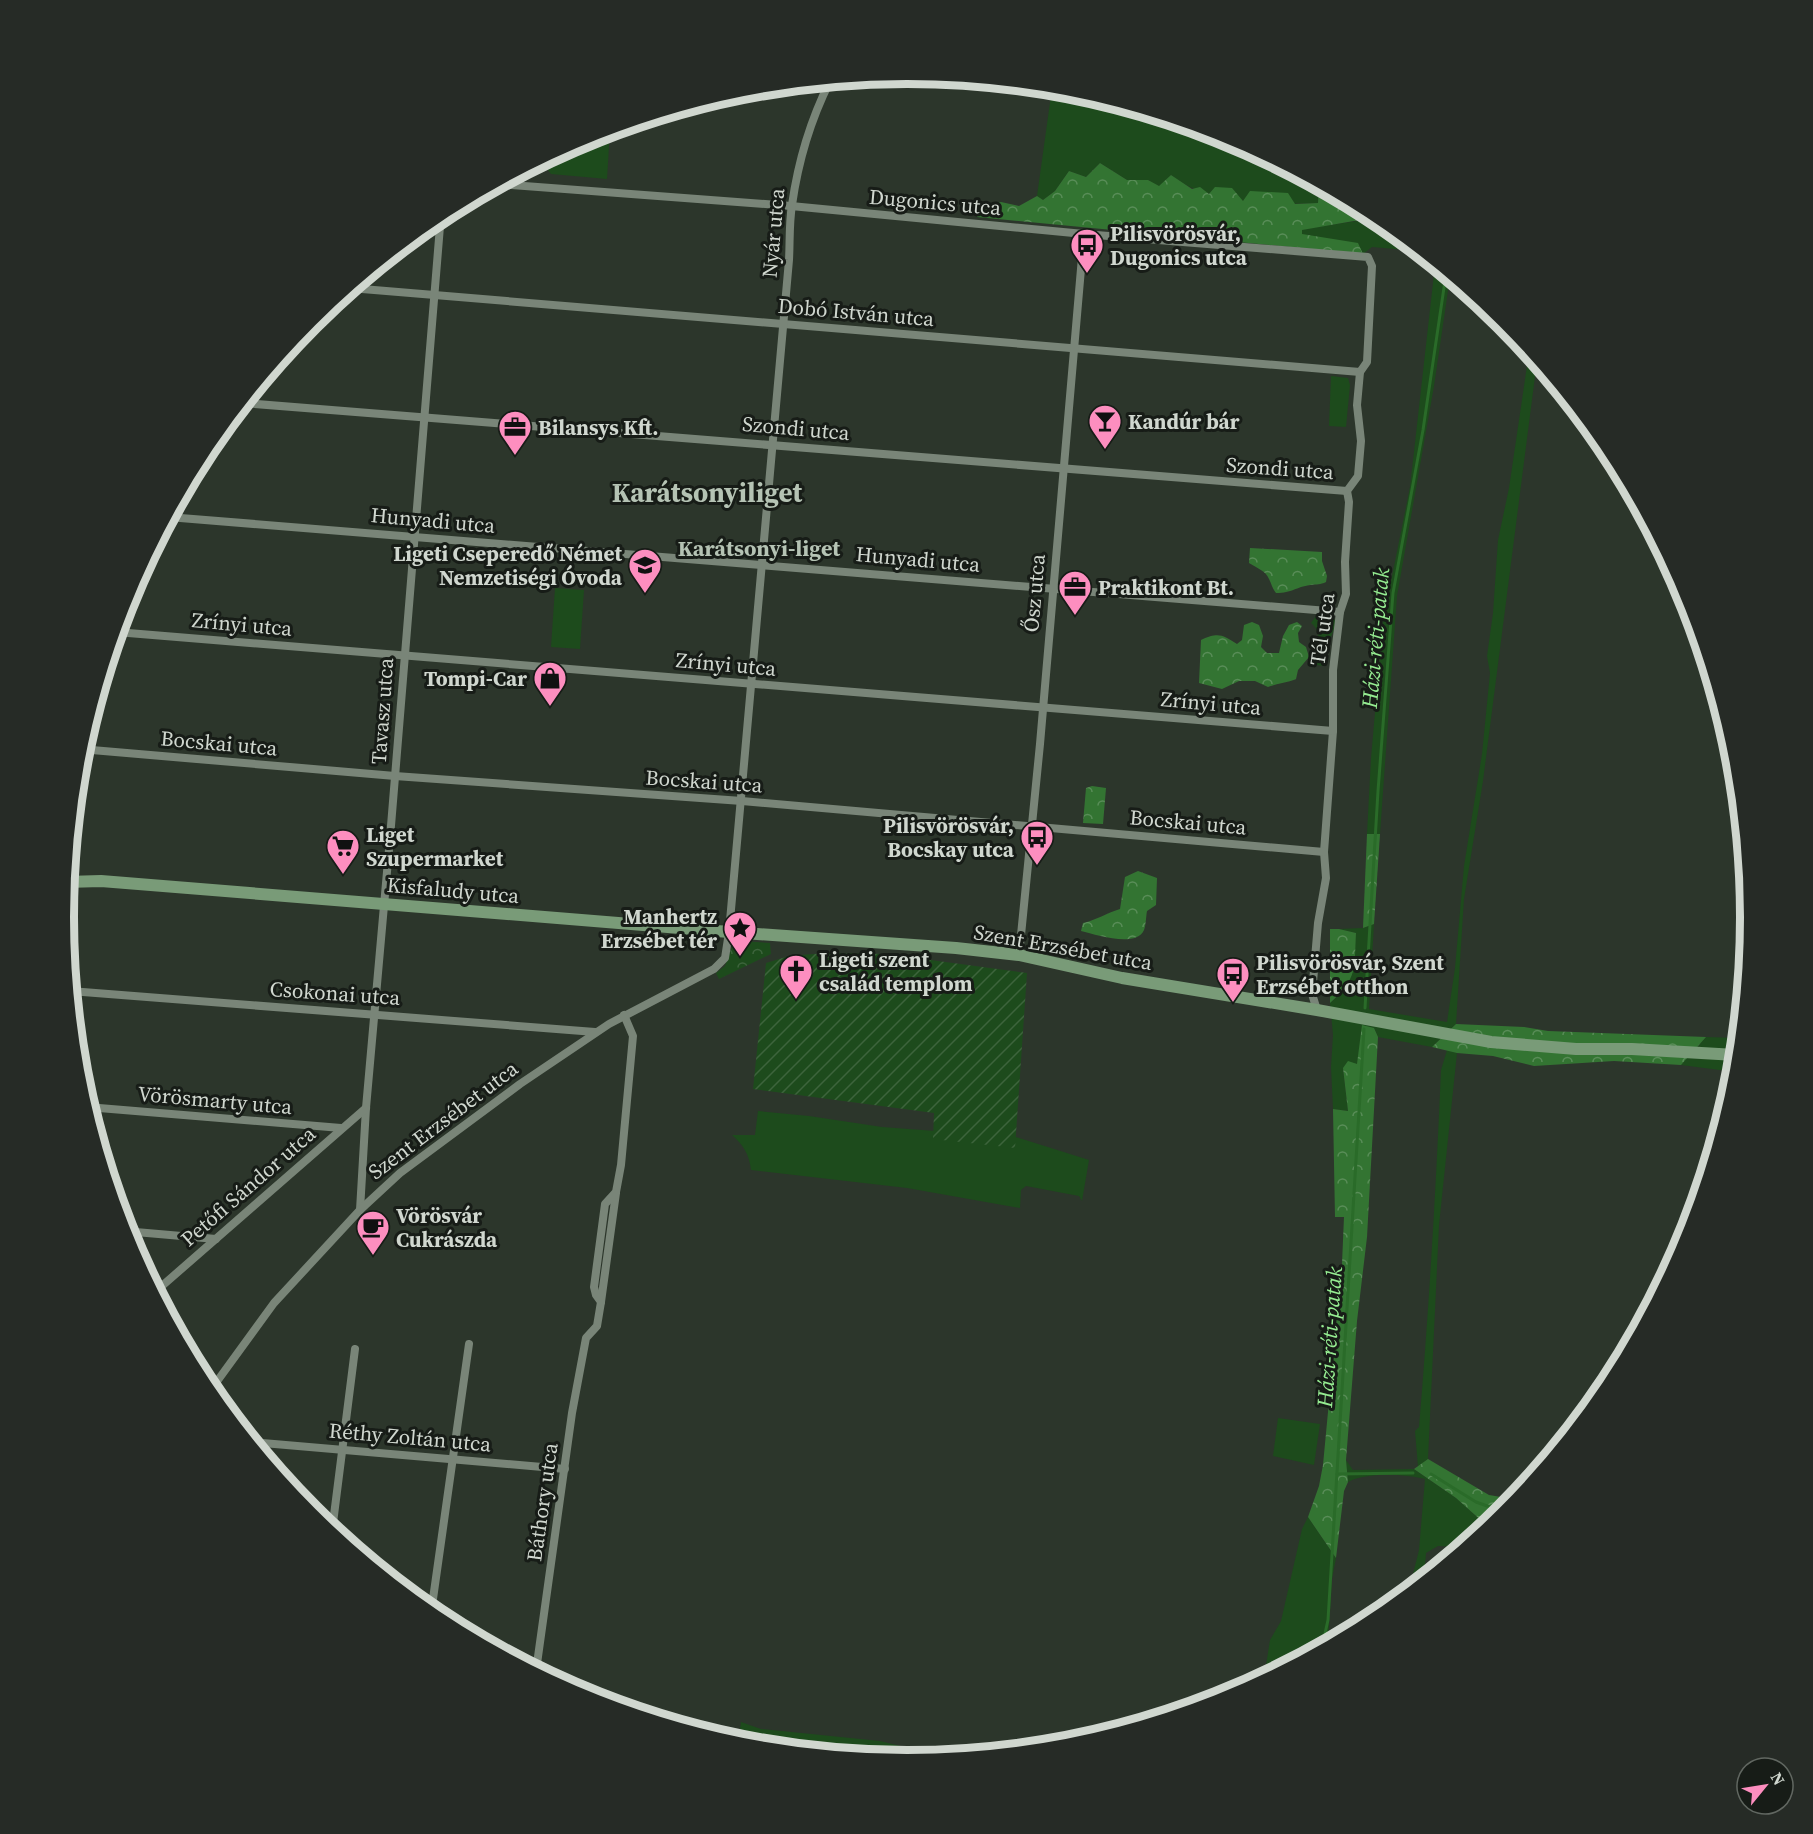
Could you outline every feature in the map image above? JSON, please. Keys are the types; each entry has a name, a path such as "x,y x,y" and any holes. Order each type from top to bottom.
{"street":[{"name":"Nyár utca","path":"729,932 789,260 791,206 797,175 813,120 827,88"},
{"name":"Dugonics utca","path":"510,185 791,206 1084,234 1368,257"},
{"name":"Tavasz utca","path":"360,1210 366,1108 440,227"},
{"name":"Ősz utca","path":"1019,955 1084,234"},
{"name":"Tél utca","path":"1317,1010 1312,994 1318,923 1326,878 1324,852 1334,731 1333,670 1341,612 1346,594 1345,562 1349,502 1347,491 1358,476 1361,441 1357,405 1360,372 1367,362 1372,266 1368,257"},
{"name":"Dobó István utca","path":"360,289 1360,372"},
{"name":"Szondi utca","path":"251,404 1347,491"},
{"name":"Hunyadi utca","path":"176,518 1341,612"},
{"name":"Zrínyi utca","path":"124,633 1334,731"},
{"name":"Bocskai utca","path":"91,750 395,776 742,801 1324,852"},
{"name":"Kisfaludy utca","path":"75,882 101,881 729,932"},
{"name":"Szent Erzsébet utca","path":"216,1383 274,1303 360,1210 423,1154 596,1032 624,1015 714,969 727,953 729,932 904,943 1019,955 1122,978 1519,1046 1667,1050 1727,1054"},
{"name":"Csokonai utca","path":"77,992 596,1032"},
{"path":"601,1302 633,1036 624,1015"},
{"name":"Vörösmarty utca","path":"96,1108 341,1128"},
{"name":"Petőfi Sándor utca","path":"160,1287 366,1108"},
{"path":"601,1302 594,1287 605,1204 616,1192"},
{"path":"136,1232 216,1239"},
{"name":"Báthory utca","path":"537,1663 572,1413 586,1338 597,1326 601,1302"},
{"path":"433,1602 469,1344"},
{"path":"333,1521 355,1349"},
{"name":"Réthy Zoltán utca","path":"261,1443 565,1469"}],"green space":[{"path":"1051,97 1122,112 1174,128 1225,147 1319,194 1318,203 1240,201 1192,188 1171,175 1159,187 1148,180 1127,180 1100,163 1086,177 1069,171 1055,191 1043,200 1037,196"},
{"path":"609,139 607,179 551,174 545,167"},
{"path":"1100,163 1127,180 1148,180 1159,186 1171,175 1192,189 1200,187 1209,194 1215,187 1232,188 1243,201 1250,191 1288,193 1295,204 1318,203 1319,194 1362,220 1302,230 1302,234 1358,243 1363,254 977,217 976,208 1001,202 1019,206 1037,196 1043,200 1055,191 1069,171 1086,177"},
{"path":"1363,220 1405,250 1372,247 1363,254 1302,235 1302,229"},
{"path":"1434,273 1449,285 1434,386 1397,596 1380,834 1367,834 1383,621 1410,487"},
{"path":"1528,362 1536,371 1483,781 1464,899 1456,1024 1432,1047 1378,1037 1374,1028 1357,1064 1343,1068 1348,1111 1333,1109 1331,1067 1333,1035 1330,1003 1346,989 1356,933 1339,929 1363,928 1374,924 1369,1009 1447,1022 1455,968 1464,866 1482,754 1490,673 1487,656 1493,613 1498,540 1509,488"},
{"path":"1331,376 1348,378 1350,385 1346,427 1329,426"},
{"path":"1250,548 1322,552 1326,582 1276,593 1268,576 1249,563"},
{"path":"555,588 584,590 580,649 551,647"},
{"path":"1316,616 1333,616 1336,624 1327,647 1327,663 1323,666 1311,664 1318,642 1317,632 1311,623"},
{"path":"1252,622 1259,625 1263,636 1261,647 1267,653 1279,653 1283,636 1289,625 1297,622 1302,626 1298,633 1299,642 1306,647 1309,657 1298,670 1296,679 1268,687 1255,681 1239,681 1222,689 1199,683 1201,640 1220,636 1237,644 1242,640 1244,625"},
{"path":"1092,786 1106,788 1103,824 1083,823 1086,788"},
{"path":"1367,834 1380,834 1374,924 1363,928"},
{"path":"1138,871 1157,878 1156,905 1147,911 1145,928 1140,935 1133,938 1116,939 1081,931 1083,923 1120,909 1125,877"},
{"path":"1330,929 1356,933 1353,972 1346,987 1330,1003"},
{"path":"740,941 770,943 771,954 719,979 716,973 725,966 733,943"},
{"path":"826,953 886,954 1027,973 1015,1148 933,1139 934,1113 753,1089 766,963 789,956"},
{"path":"1456,1024 1524,1027 1548,1031 1706,1037 1681,1065 1614,1061 1534,1066 1493,1056 1457,1053 1432,1047"},
{"path":"1362,1025 1374,1028 1378,1037 1367,1237 1357,1321 1346,1460 1348,1482 1344,1491 1336,1558 1308,1517 1319,1486 1323,1465 1342,1264 1344,1217 1335,1217 1333,1109 1348,1111 1343,1068 1348,1061 1357,1064"},
{"path":"1706,1037 1730,1038 1725,1071 1681,1065"},
{"path":"1447,1050 1457,1053 1439,1225 1428,1459 1418,1467 1415,1431 1419,1427 1426,1338 1441,1070"},
{"path":"758,1111 882,1127 1016,1137 1089,1160 1082,1201 1079,1196 1026,1186 1021,1190 1020,1208 907,1188 751,1170 745,1151 732,1135 755,1135"},
{"path":"1278,1418 1320,1424 1314,1465 1273,1456"},
{"path":"1428,1459 1489,1495 1504,1497 1481,1520 1456,1498 1414,1469"},
{"path":"1346,1460 1353,1470 1414,1469 1456,1498 1481,1520 1452,1547 1438,1546 1426,1553 1425,1569 1412,1580 1419,1550 1425,1479 1386,1475 1348,1482"},
{"path":"1308,1517 1336,1558 1332,1579 1329,1635 1266,1668 1270,1640 1281,1621 1302,1529"},
{"path":"741,1722 761,1729 880,1741 916,1750 852,1748 798,1743 739,1733"}],"waterway":[{"name":"Házi-réti-patak","path":"1365,1008 1393,593 1423,430 1445,282"},
{"name":"Házi-réti-patak","path":"1324,1637 1328,1620 1364,1029"},
{"path":"1337,1474 1413,1473"},
{"path":"1431,1474 1476,1502 1494,1508"}],"place":[{"name":"Pilisvörösvár, Dugonics utca","path":"1087,274"},
{"name":"Kandúr bár","path":"1105,450"},
{"name":"Bilansys Kft.","path":"515,456"},
{"name":"Ligeti Cseperedő Német Nemzetiségi Óvoda","path":"645,594"},
{"name":"Praktikont Bt.","path":"1075,616"},
{"name":"Tompi-Car","path":"550,707"},
{"name":"Pilisvörösvár, Bocskay utca","path":"1037,866"},
{"name":"Liget Szupermarket","path":"343,875"},
{"name":"Manhertz Erzsébet tér","path":"740,957"},
{"name":"Ligeti szent család templom","path":"796,1000"},
{"name":"Pilisvörösvár, Szent Erzsébet otthon","path":"1233,1003"},
{"name":"Vörösvár Cukrászda","path":"373,1256"}],"district":[{"name":"Karátsonyiliget","path":"707,492"},
{"name":"Karátsonyi-liget","path":"759,548"}]}
